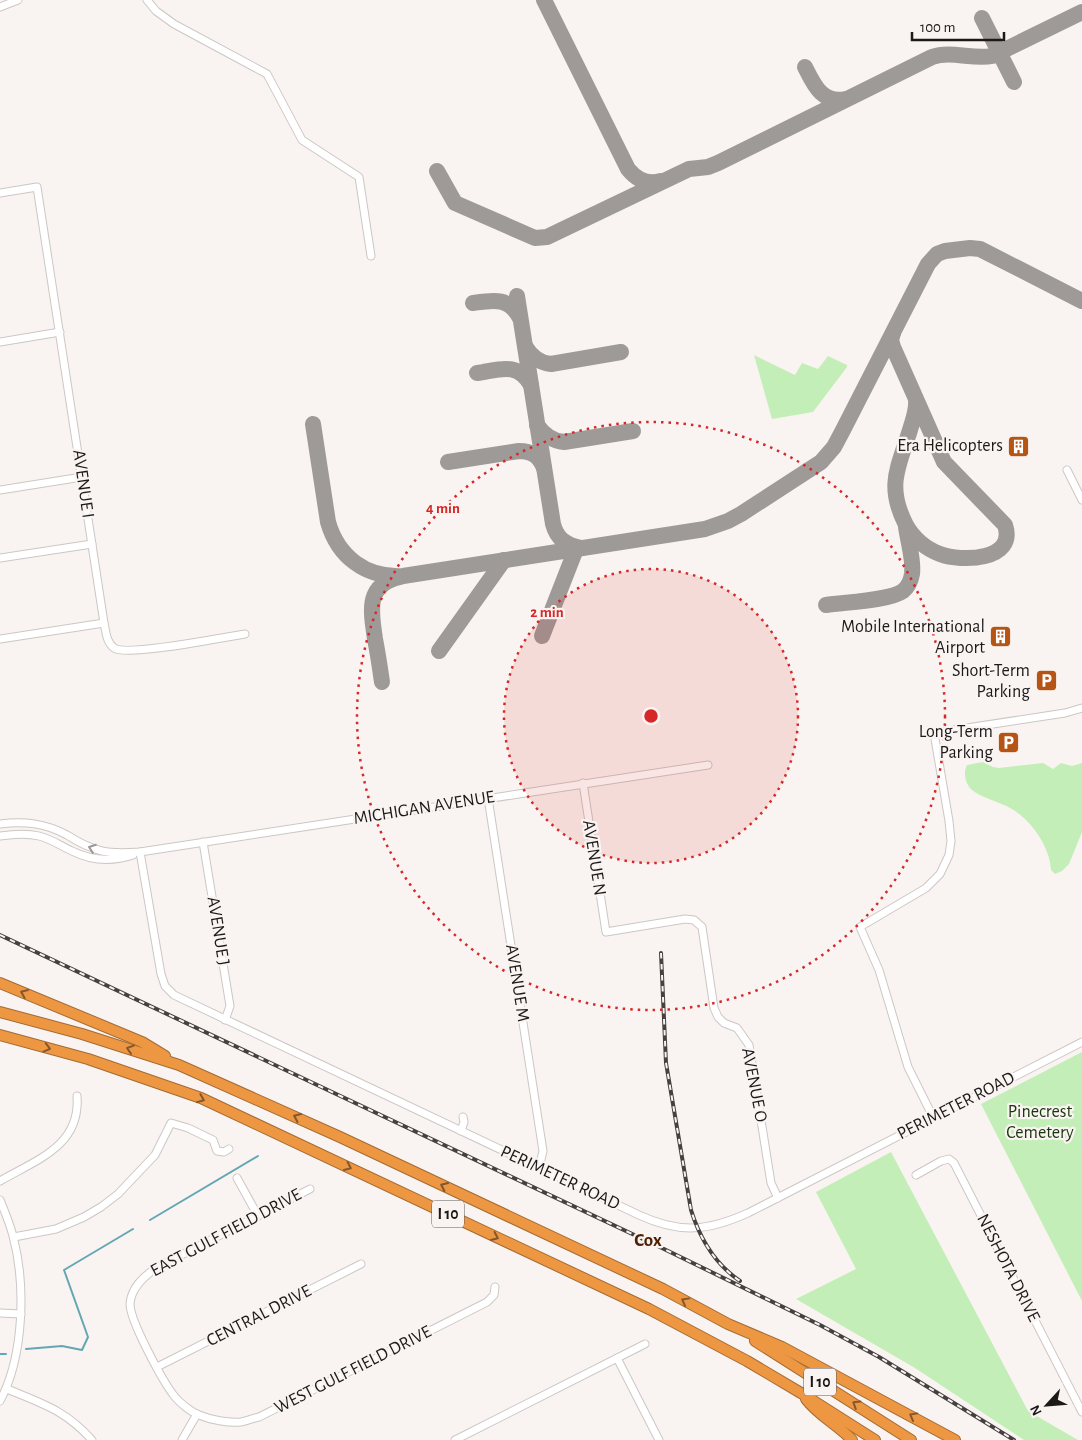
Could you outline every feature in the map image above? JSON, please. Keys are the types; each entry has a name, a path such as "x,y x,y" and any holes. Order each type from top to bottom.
{"highway":[{"path":"0,983 142,1042 179,1065"},
{"name":"I 10","path":"0,1012 82,1034 179,1065 340,1137 663,1289 728,1324 911,1440"},
{"name":"I 10","path":"0,1035 88,1059 202,1098 649,1309 747,1361 875,1440"},
{"path":"728,1324 782,1347 955,1440"},
{"path":"801,1393 814,1410 844,1431 852,1440"}],"street":[{"path":"0,7 18,0"},
{"path":"149,1 156,11 174,24 267,74 302,140 359,177 371,256"},
{"name":"AVENUE I","path":"0,193 37,187 104,623 109,642 115,649 139,650 245,634"},
{"path":"0,342 60,332"},
{"path":"1066,470 1082,500"},
{"path":"0,490 82,477"},
{"path":"0,558 92,544"},
{"path":"0,639 104,623"},
{"path":"933,1117 908,1066 879,970 860,927 926,888 940,874 949,856 951,840 949,821 934,733 1065,713 1082,708"},
{"name":"MICHIGAN AVENUE","path":"0,824 18,822 40,824 66,834 89,848 111,853 140,852 708,765"},
{"name":"AVENUE N","path":"583,783 606,932 689,919 702,927"},
{"name":"AVENUE M","path":"488,798 542,1142 543,1151 539,1168"},
{"name":"MICHIGAN AVENUE","path":"0,836 26,834 38,836 50,839 85,857 99,860 122,858 140,852"},
{"name":"AVENUE J","path":"203,842 230,1006 225,1020"},
{"name":"PERIMETER ROAD","path":"140,852 161,974 165,986 170,992 225,1020 539,1168 648,1219 672,1227 683,1229 703,1228 727,1222 778,1198 1082,1042"},
{"name":"AVENUE O","path":"702,927 714,1008 718,1017 724,1023 737,1028 749,1045 771,1184 778,1198"},
{"path":"0,1181 51,1152 68,1136 76,1119 78,1108 77,1096"},
{"path":"461,1131 464,1122 463,1116"},
{"path":"14,1237 56,1229 84,1218 101,1207 118,1194 154,1155 171,1123 213,1140 217,1151 224,1152 229,1150"},
{"name":"NESHOTA DRIVE","path":"916,1175 941,1160 949,1159 954,1163 1082,1412"},
{"path":"238,1178 258,1216"},
{"name":"EAST GULF FIELD DRIVE","path":"157,1367 131,1314 130,1305 136,1286 148,1273 310,1188"},
{"path":"0,1200 14,1237 20,1280 21,1314 19,1336 6,1389 0,1401"},
{"name":"CENTRAL DRIVE","path":"157,1367 361,1264"},
{"name":"WEST GULF FIELD DRIVE","path":"197,1414 216,1420 240,1422 259,1417 487,1302 494,1295 495,1287"},
{"path":"0,1314 21,1314"},
{"path":"455,1440 645,1344"},
{"path":"617,1358 659,1440"},
{"path":"157,1367 177,1399 197,1414 182,1440"},
{"path":"6,1389 48,1406 69,1417 92,1440"}],"green space":[{"path":"754,355 795,375 802,363 818,369 828,356 847,365 847,367 813,412 772,419"},
{"path":"983,762 999,768 1043,763 1053,769 1061,763 1072,766 1082,763 1082,832 1069,864 1062,871 1055,874 1051,870 1050,861 1043,843 1025,819 1010,808 980,795 968,785 965,778 967,765"},
{"name":"Pinecrest Cemetery","path":"1082,1052 1082,1301 981,1104"},
{"path":"891,1152 1028,1411 1078,1440 1024,1440 915,1368 796,1299 856,1269 816,1192"}],"waterway":[{"path":"150,1220 258,1156"},
{"path":"26,1349 62,1346 82,1350 88,1337 64,1270 133,1229"},
{"path":"0,1354 6,1354"}],"taxiway":[{"path":"544,0 628,169 643,181 661,181"},
{"path":"437,171 455,203 535,238 547,237 689,169 708,167 718,163 932,57 947,54 977,57 992,56 1082,12"},
{"path":"982,18 1014,82"},
{"path":"805,67 820,92 825,96 831,99 846,99"},
{"path":"313,424 328,522 333,534 346,555 355,563 377,573 403,576 705,529 741,514 821,462 834,447 928,264 937,254 945,251 970,248 980,249 1082,301"},
{"path":"517,296 553,524 557,534 563,540 581,548"},
{"path":"473,303 488,301 506,303 516,311 520,318"},
{"path":"893,333 891,340 893,347 944,462 1005,525 1007,537 1003,546 995,552 973,558 949,557 930,549 920,542 906,525 896,499 895,488 898,466 916,408 916,400"},
{"path":"525,346 536,358 551,364 621,352"},
{"path":"477,373 500,369 514,370 526,377 531,385"},
{"path":"537,425 549,437 564,442 633,431"},
{"path":"448,462 524,451 531,453 540,460 544,468"},
{"path":"826,605 866,601 888,597 903,591 908,585 912,574 912,557 906,527"},
{"path":"542,636 576,549"},
{"path":"439,651 504,560"},
{"path":"382,682 372,619 373,600 381,586 400,577"}],"railway":[{"path":"0,935 664,1249 820,1325 879,1357 1014,1440"},
{"path":"661,953 666,1063 691,1210 704,1241 716,1259 740,1281"}],"place":[{"name":"Era Helicopters","path":"1019,446"},
{"name":"Mobile International Airport","path":"1001,637"},
{"name":"Short-Term Parking","path":"1046,681"},
{"name":"Long-Term Parking","path":"1009,742"}],"district":[{"name":"Cox","path":"648,1240"}]}
